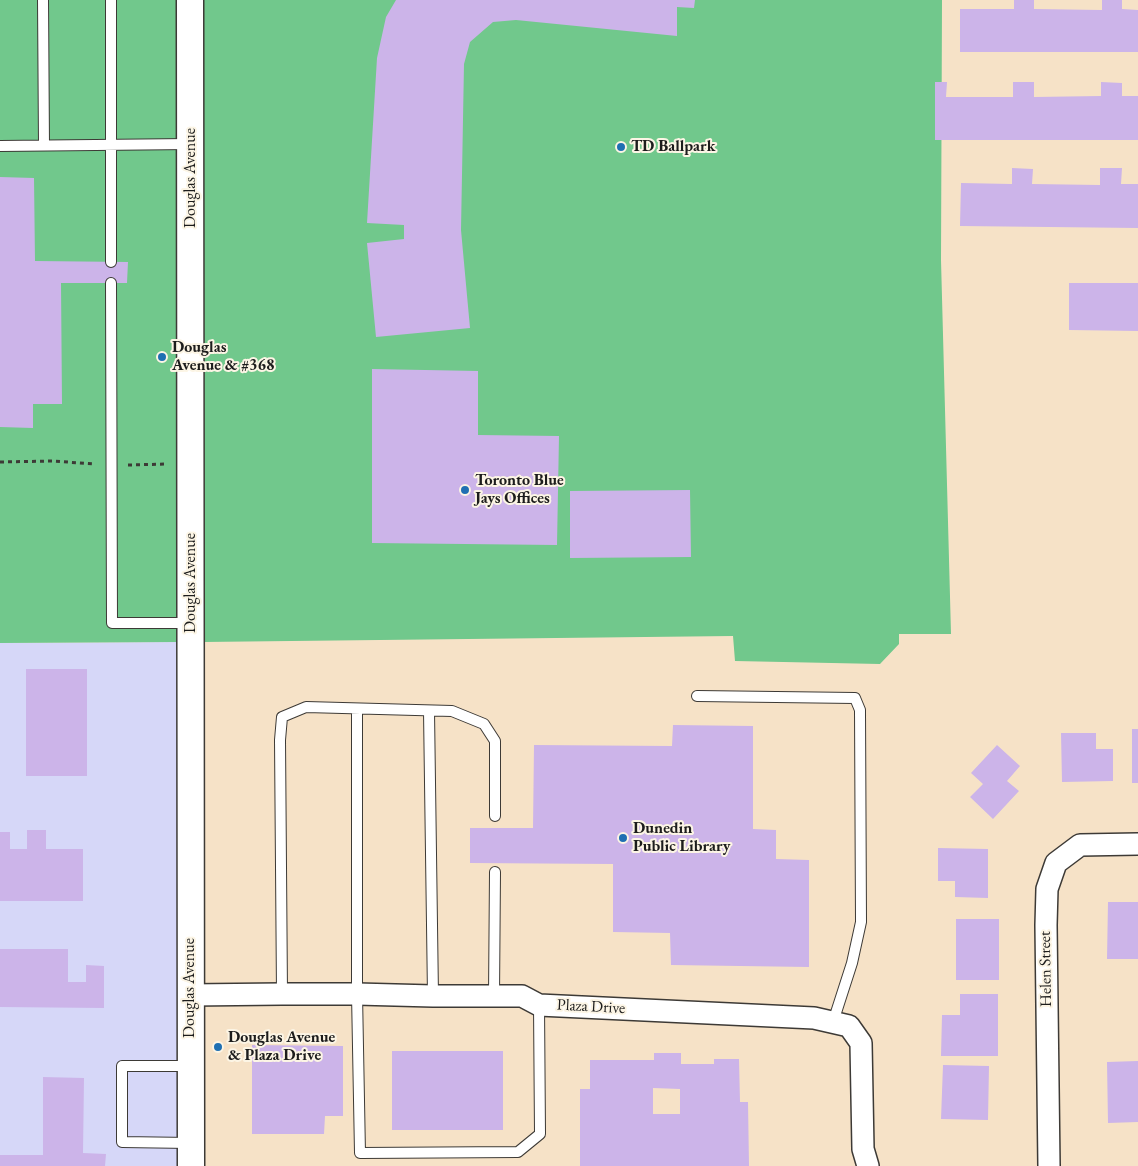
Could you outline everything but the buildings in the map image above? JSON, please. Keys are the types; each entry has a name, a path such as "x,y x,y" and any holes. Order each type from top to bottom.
{"street":[{"name":"Douglas Avenue","path":"190,0 191,1154"},
{"name":"Helen Street","path":"1049,1166 1047,889 1056,863 1080,844 1138,844"},
{"name":"Plaza Drive","path":"190,995 358,994 522,996 539,1005 814,1018 849,1026 861,1043 864,1149 868,1166"}],"lane":[{"path":"43,0 44,145"},
{"path":"111,0 111,262"},
{"path":"0,146 191,144"},
{"path":"111,283 112,623 190,623"},
{"path":"697,696 855,698 860,710 861,922 852,963 833,1022"},
{"path":"282,994 280,740 282,716 306,707 452,711 484,724 496,741 496,816"},
{"path":"358,709 360,1153 518,1152 540,1134 539,1005"},
{"path":"429,711 434,996"},
{"path":"494,996 496,872"},
{"path":"190,1066 122,1066 122,1142 191,1154"}],"shaded area":[{"path":"179,642 178,1166 0,1166 0,643"}],"green space":[{"path":"0,0 178,0 179,642 0,643"},
{"path":"202,0 942,0 941,260 951,634 899,634 899,644 880,664 735,661 733,636 203,642"}],"place":[{"name":"TD Ballpark","path":"621,147"},
{"name":"Douglas Avenue & #368","path":"162,357"},
{"name":"Toronto Blue Jays Offices","path":"465,490"},
{"name":"Dunedin Public Library","path":"623,838"},
{"name":"Douglas Avenue & Plaza Drive","path":"218,1047"}]}
